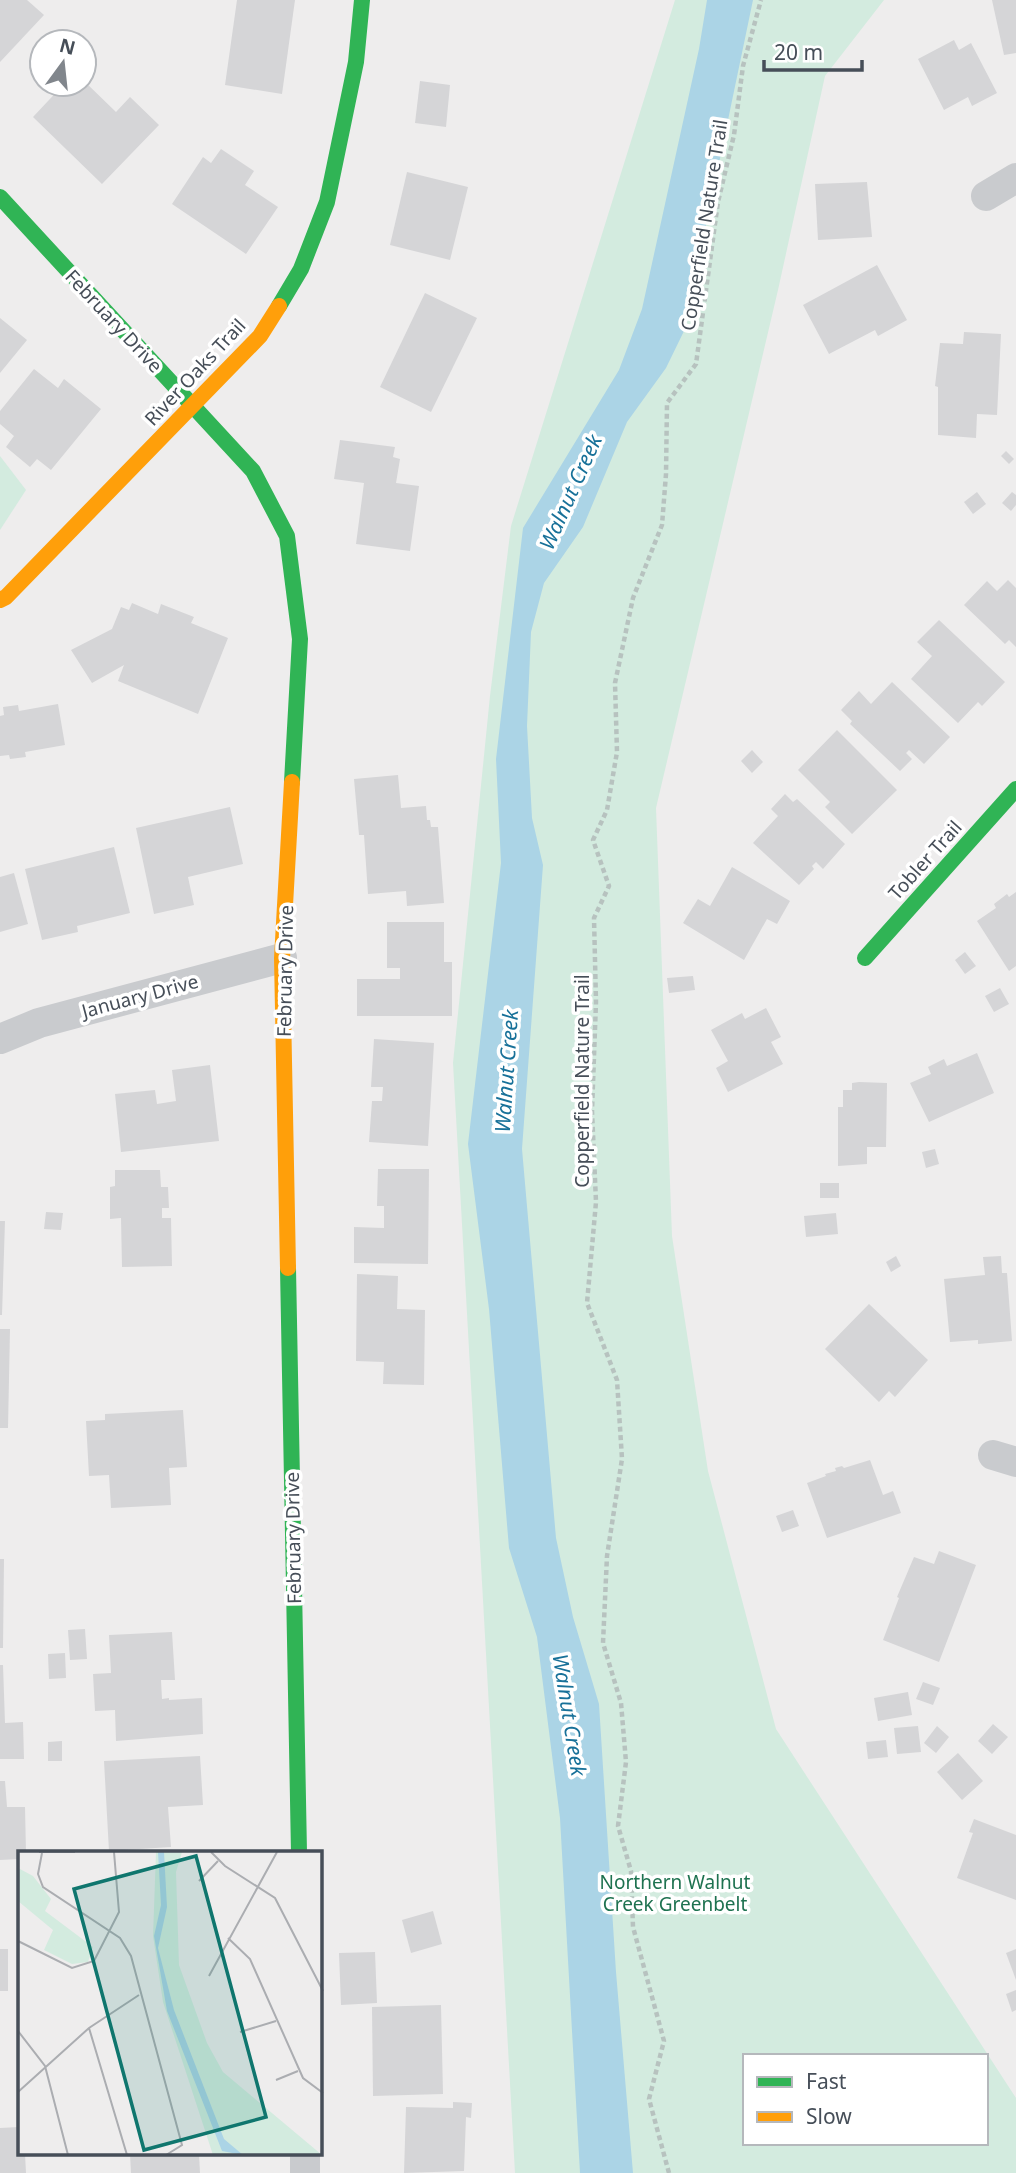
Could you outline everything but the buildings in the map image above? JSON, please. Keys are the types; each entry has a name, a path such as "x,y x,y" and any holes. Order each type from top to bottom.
{"street":[{"name":"River Oaks Trail","path":"0,600 6,597 260,336 301,269 327,202 356,62 362,0"},
{"path":"986,196 1016,178"},
{"name":"February Drive","path":"0,197 253,471 287,536 300,639 282,958 299,1851"},
{"name":"Tobler Trail","path":"865,958 1016,789"},
{"name":"January Drive","path":"0,1039 39,1023 282,958"}],"path":[{"name":"Copperfield Nature Trail","path":"669,2173 649,2099 664,2041 633,1927 631,1871 618,1826 626,1762 621,1703 603,1643 607,1556 622,1459 617,1380 587,1303 596,1202 592,1111 597,1002 594,918 609,886 593,840 607,810 617,752 615,682 633,598 662,526 667,403 696,364 718,202 734,135 743,66 761,0"}],"green space":[{"name":"Northern Walnut Creek Greenbelt","path":"675,0 884,0 825,76 778,290 656,808 672,1236 708,1471 776,1729 987,2054 743,2054 743,2145 988,2145 988,2055 1016,2098 1016,2173 515,2173 453,1063 490,696 511,526"},
{"path":"0,456 26,490 0,530"}],"water":[{"name":"Walnut Creek","path":"707,0 753,0 684,331 666,368 627,422 583,527 544,583 531,632 527,726 532,818 543,865 522,1149 556,1538 573,1617 599,1704 616,1972 633,2173 580,2173 560,1818 537,1637 509,1548 489,1309 468,1144 501,863 496,759 523,528 619,370 642,309 699,49"}],"traffic: fast":[{"path":"279,306 301,269 327,202 356,62 362,0"},
{"path":"0,197 253,471 287,536 300,639 292,782"},
{"path":"865,958 1016,789"},
{"path":"288,1268 299,1851"}],"traffic: slow":[{"path":"0,600 6,597 260,336 279,306"},
{"path":"288,1268 282,958 292,782"}]}
